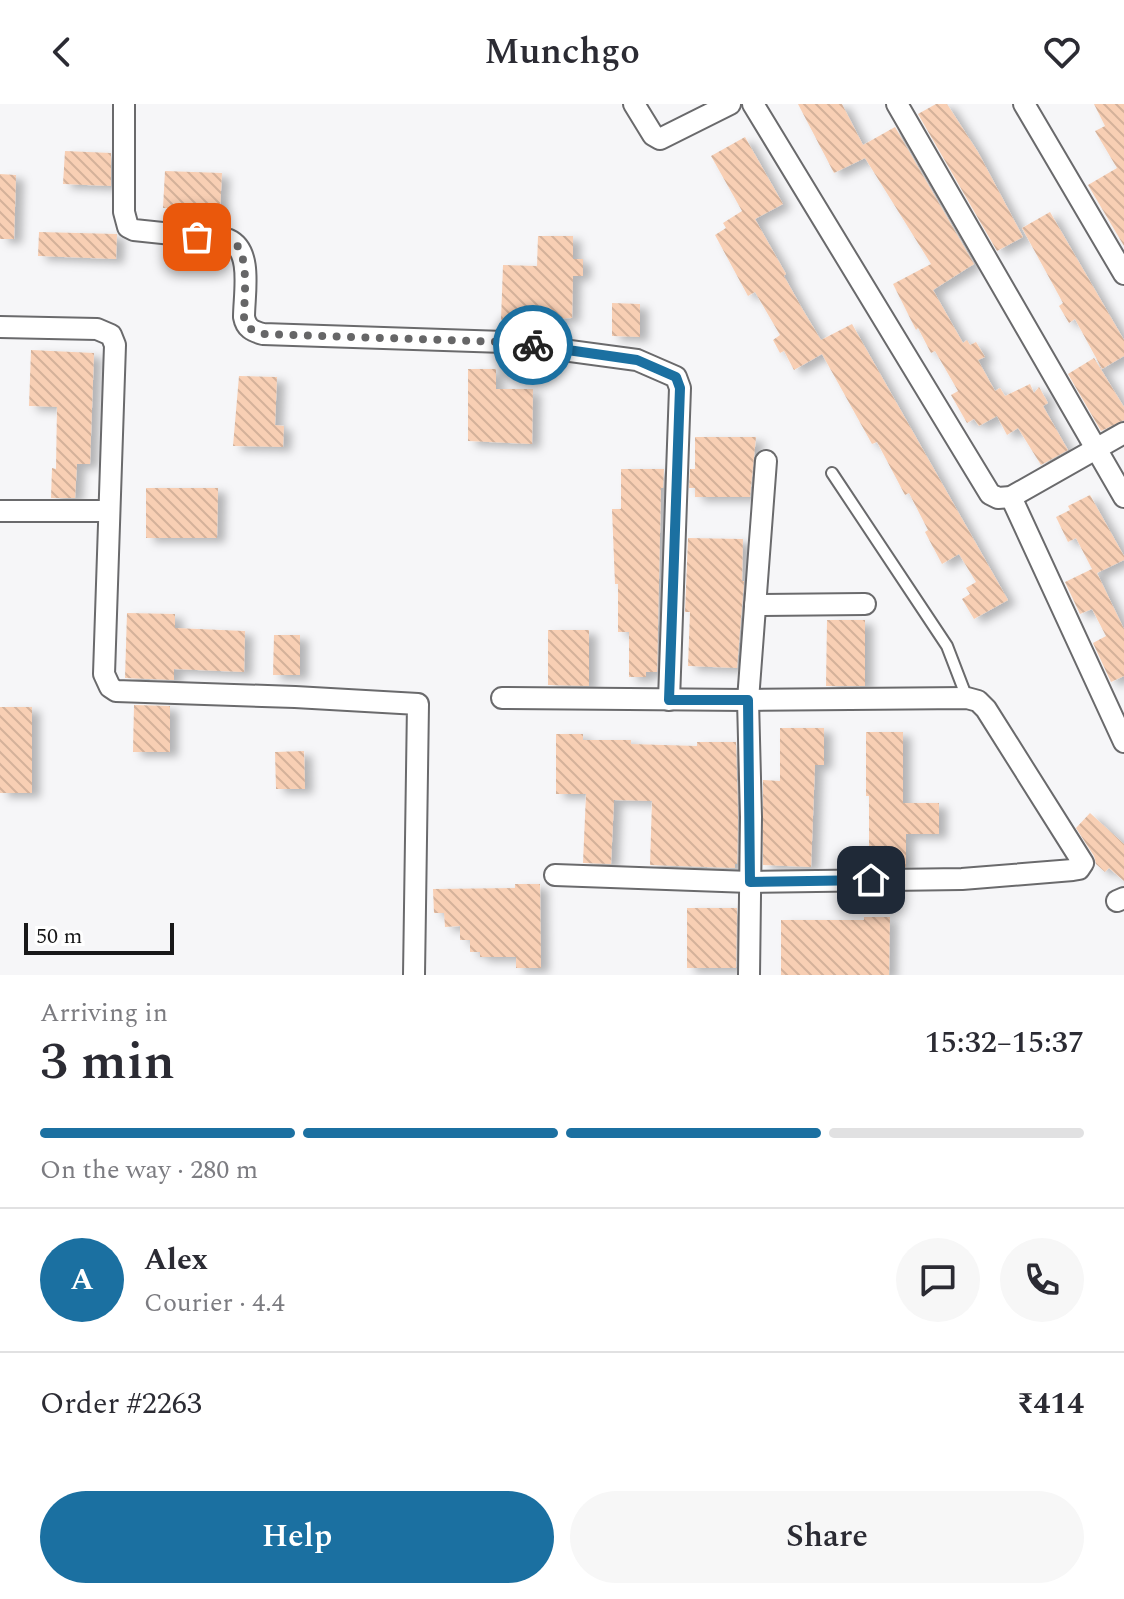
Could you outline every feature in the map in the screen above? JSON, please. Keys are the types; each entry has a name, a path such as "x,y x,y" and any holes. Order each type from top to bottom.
{"street":[{"path":"124,104 124,212 128,227 235,243 244,260 244,317 252,331 263,334 504,342 637,360 676,377 680,388 669,700"},
{"path":"634,104 653,135 660,139 730,104"},
{"path":"753,104 983,485 998,498 1011,497 1124,433"},
{"path":"897,104 1124,497"},
{"path":"1024,104 1124,274"},
{"path":"0,327 97,329 111,335 115,356 104,674 105,681 116,691 418,704 414,975"},
{"path":"749,975 748,700 766,461"},
{"path":"1011,497 1124,742"},
{"path":"0,511 108,511"},
{"path":"755,605 865,604"},
{"path":"502,698 967,698 978,701 1082,859 1082,866 1073,870 962,879 750,882 555,875"}],"lane":[{"path":"832,473 947,646 967,698"}],"building":[{"path":"798,104 842,104 863,145 895,127 974,264 933,290 963,343 967,340 970,345 976,342 985,357 978,360 995,391 1000,388 1005,396 1030,384 1034,393 1039,387 1048,403 1043,406 1068,450 1041,465 1018,428 1007,435 997,416 979,426 974,419 967,423 951,395 958,391 935,351 931,353 918,328 916,330 893,284 931,264 865,158 834,173"},
{"path":"936,104 947,104 978,152 1023,237 997,251 918,114"},
{"path":"1094,104 1124,104 1124,246 1088,185 1117,168 1095,131 1105,126"},
{"path":"745,137 783,204 755,219 803,310 821,340 852,324 1008,600 974,619 962,599 970,594 966,588 976,582 959,554 942,564 909,493 905,495 877,442 872,444 822,354 794,370 784,351 780,353 773,340 780,335 755,292 748,296 715,235 726,228 723,223 742,211 711,156"},
{"path":"65,151 111,153 111,186 63,184"},
{"path":"165,171 222,173 220,210 163,208"},
{"path":"0,174 16,175 14,239 0,239"},
{"path":"1050,212 1124,340 1124,356 1102,369 1075,319 1069,323 1059,306 1063,303 1022,228"},
{"path":"39,232 117,234 116,259 38,256"},
{"path":"538,236 573,236 573,259 583,259 583,276 573,276 572,318 501,320 503,265 537,266"},
{"path":"612,303 640,304 640,337 612,336"},
{"path":"31,350 94,353 90,464 77,464 75,498 51,498 52,468 56,469 57,407 29,406"},
{"path":"1094,358 1124,407 1124,420 1101,431 1068,374"},
{"path":"468,369 496,369 496,389 533,389 532,444 468,441"},
{"path":"239,376 277,377 275,425 284,426 283,447 233,446"},
{"path":"695,437 756,437 750,497 695,497 695,488 689,488 690,469 695,469"},
{"path":"621,469 664,469 657,672 646,672 646,677 629,677 629,632 618,632 612,509 621,509"},
{"path":"146,488 218,488 217,538 146,538"},
{"path":"1090,495 1124,556 1124,560 1097,573 1124,629 1124,676 1111,682 1093,643 1106,636 1092,609 1080,614 1065,582 1092,569 1076,538 1068,542 1056,517 1070,510 1068,506"},
{"path":"688,538 743,539 744,581 737,668 688,666 690,612 685,612"},
{"path":"127,613 175,614 175,628 245,631 244,672 174,669 174,680 125,678"},
{"path":"827,620 865,620 865,686 826,686"},
{"path":"548,630 589,630 589,686 548,685"},
{"path":"274,635 300,635 300,675 273,675"},
{"path":"134,705 170,706 170,752 133,752"},
{"path":"0,707 32,707 32,793 0,793"},
{"path":"780,728 824,728 824,765 815,765 811,867 763,865 763,780 780,781"},
{"path":"866,732 903,732 903,803 939,803 939,834 906,834 906,867 869,867"},
{"path":"556,734 583,734 583,740 631,740 631,744 697,746 697,742 736,742 738,817 735,868 650,865 652,801 614,800 611,864 583,863 586,794 556,794"},
{"path":"304,751 305,789 276,789 275,752"},
{"path":"1090,813 1124,844 1124,881 1109,868 1105,872 1096,864 1076,828"},
{"path":"515,884 540,884 541,968 516,968 516,957 480,957 480,952 470,952 470,940 460,940 460,926 445,927 444,913 434,913 433,889 515,888"},
{"path":"687,908 737,908 736,968 687,968"},
{"path":"864,917 890,917 889,975 781,975 781,920 864,920"}],"way so far":[{"path":"197,237 229,240 241,250 244,260 244,317 252,331 263,334 533,345"}],"route":[{"path":"533,345 637,360 676,377 680,388 669,700 748,700 750,882 871,880"}]}
